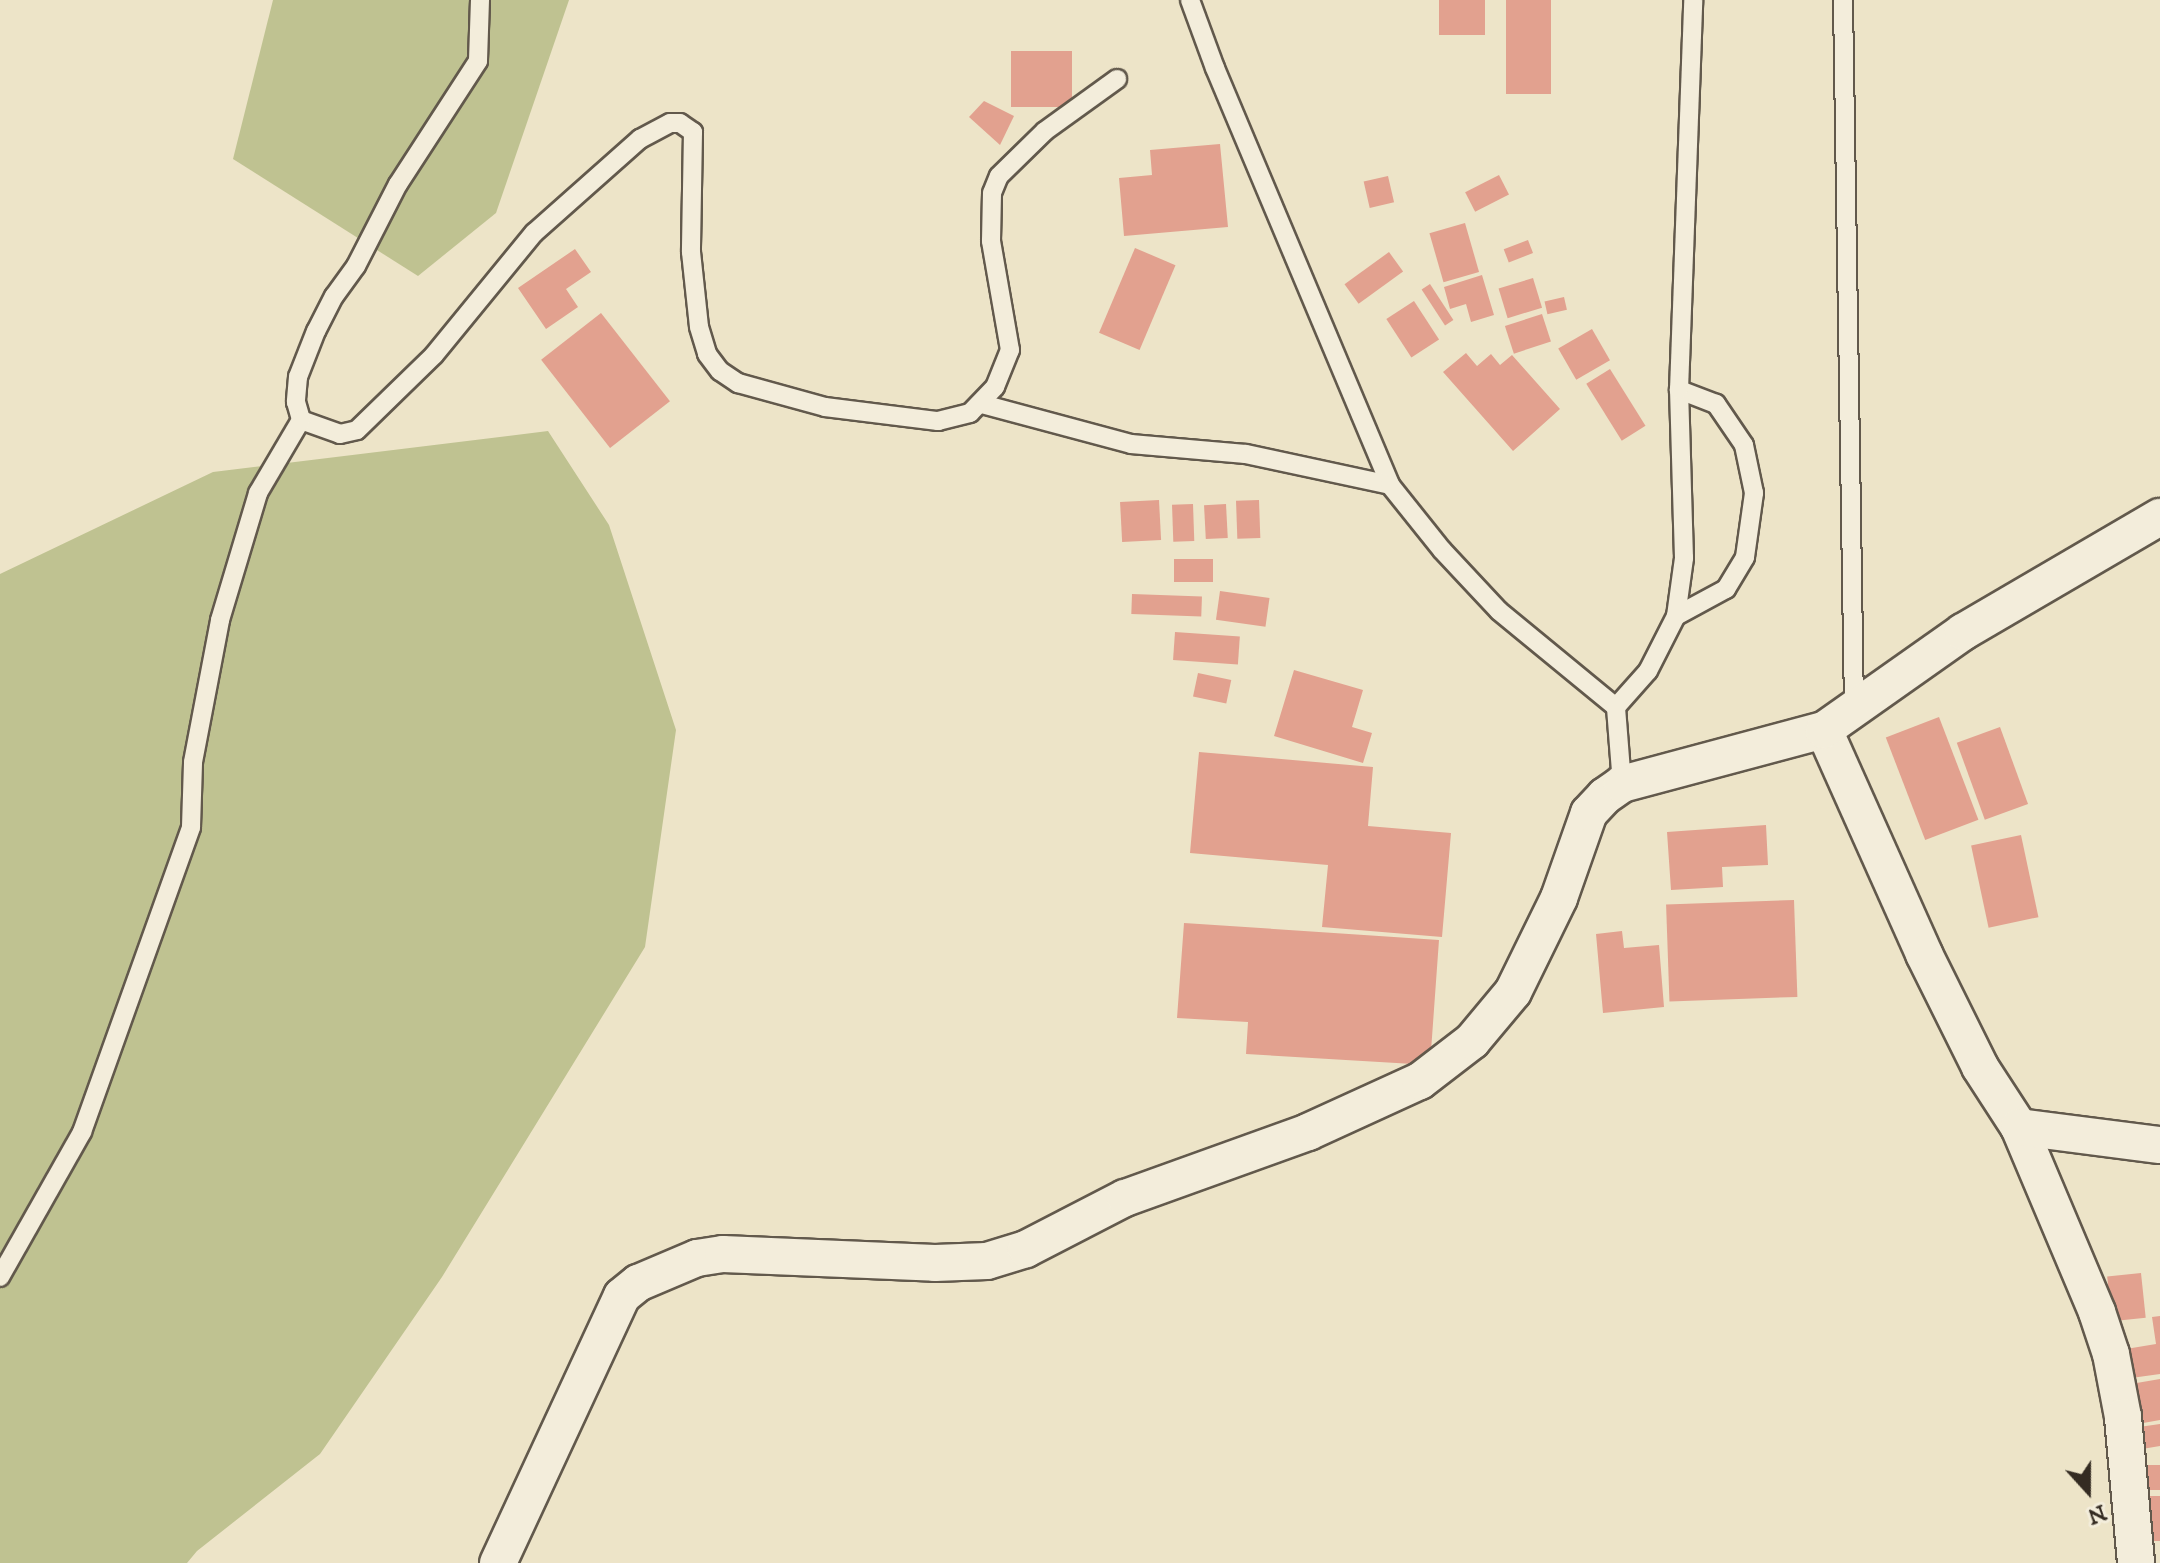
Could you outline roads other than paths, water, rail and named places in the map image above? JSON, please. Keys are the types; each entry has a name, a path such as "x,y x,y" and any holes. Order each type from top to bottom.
{"street":[{"path":"498,1563 622,1296 638,1283 697,1258 723,1254 935,1263 987,1261 1026,1249 1125,1198 1308,1132 1420,1081 1472,1041 1513,992 1559,898 1589,813 1622,784 1824,730 1963,632 2160,517"},
{"path":"1824,730 1924,954 1980,1067 2019,1127 2097,1312 2111,1354 2123,1417 2136,1563"},
{"path":"2019,1127 2160,1145"}],"lane":[{"path":"0,1277 82,1132 191,827 193,762 220,620 258,493 301,420 296,402 298,377 334,296 356,266 398,184 478,61 480,0"},
{"path":"1190,0 1215,68 1390,485 1442,550 1499,611 1616,707"},
{"path":"1622,784 1616,707 1648,671 1676,616 1684,558 1679,390 1693,0"},
{"path":"1843,0 1854,709"},
{"path":"301,420 340,434 357,430 434,355 534,233 640,139 670,123 680,123 693,132 691,252 699,327 707,354 720,371 738,383 825,407 889,417 938,421 957,418 982,404 1001,376 1010,350 991,241 992,193 1008,164 1045,131 1117,79"},
{"path":"1676,616 1726,589 1745,557 1754,493 1744,445 1716,404 1679,390"},
{"path":"982,404 1131,444 1246,454 1390,485"}]}
